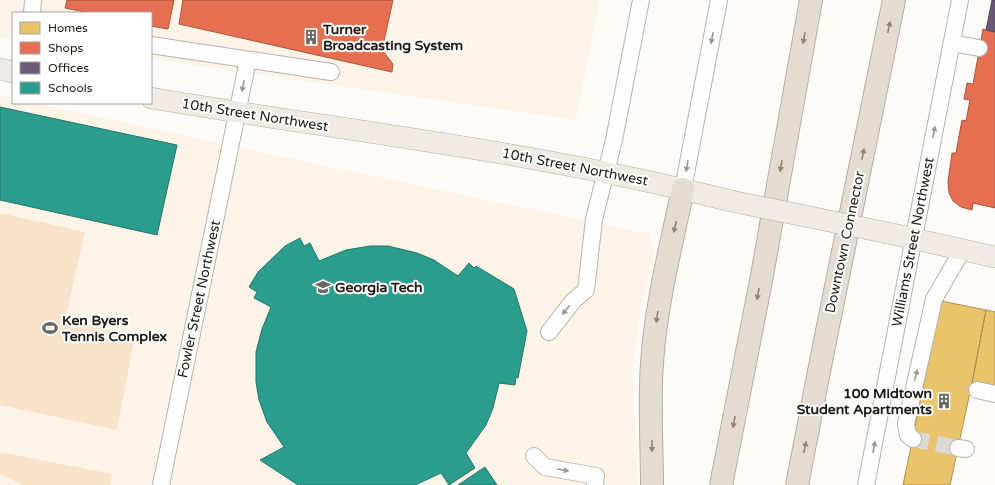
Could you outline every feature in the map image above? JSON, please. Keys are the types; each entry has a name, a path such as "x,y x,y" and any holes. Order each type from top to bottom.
{"highway":[{"path":"721,485 761,281 811,0"},
{"name":"Downtown Connector","path":"797,485 825,338 894,0"},
{"path":"652,485 651,384 653,354 660,298 683,189"}],"main road":[{"path":"0,70 12,72"},
{"name":"10th Street Northwest","path":"152,98 237,113 453,145 607,172 732,201 995,257"}],"street":[{"path":"32,12 33,0"},
{"path":"548,332 573,301 586,290 594,219 607,172 641,0"},
{"path":"683,189 719,0"},
{"name":"Williams Street Northwest","path":"866,485 960,0"},
{"path":"952,43 979,48"},
{"path":"152,45 331,72"},
{"name":"Fowler Street Northwest","path":"161,485 248,60"},
{"path":"913,439 908,435 906,424 934,299 963,249"},
{"path":"977,390 995,394"},
{"path":"534,456 545,467 595,480"}],"shaded area":[{"path":"0,0 600,0 576,120 152,59 152,12 12,12 12,39 0,37"},
{"name":"Georgia Tech","path":"0,95 12,98 12,104 40,104 650,234 654,255 639,319 633,373 638,485 0,485"},
{"name":"Ken Byers Tennis Complex","path":"0,213 85,232 65,320 135,336 117,430 0,405"},
{"path":"0,452 112,474 110,485 23,485 0,474"}],"building: Homes":[{"name":"100 Midtown Student Apartments","path":"941,301 986,310 972,383 950,485 903,485"},
{"path":"986,310 995,312 995,387 972,383"}],"building: Shops":[{"path":"67,0 174,0 168,29 152,26 152,12 85,12 65,8"},
{"name":"Turner Broadcasting System","path":"183,0 393,0 382,50 393,64 392,72 179,24"},
{"path":"983,29 995,32 995,208 973,203 972,210 961,207 953,201 949,193 948,181 952,153 956,153 962,120 966,121 970,100 964,99 967,83 973,84"}],"building: Offices":[{"path":"992,0 995,0 995,32 986,30"}],"building: Schools":[{"path":"0,107 177,145 157,235 0,200"},
{"path":"300,238 304,246 310,243 319,261 346,250 370,246 388,246 417,253 434,260 458,276 469,263 474,268 476,266 514,289 527,331 518,378 516,377 515,385 499,383 493,408 486,425 466,453 475,468 449,485 441,473 415,485 298,485 260,460 284,447 267,422 259,400 256,382 256,352 262,329 271,307 254,298 257,292 249,287 258,272 285,246"},
{"path":"485,467 497,485 458,485"}],"tunnel":[{"path":"913,439 958,448"}],"place":[{"name":"Turner Broadcasting System","path":"311,37"},
{"name":"Georgia Tech","path":"323,287"},
{"name":"Ken Byers Tennis Complex","path":"50,328"},
{"name":"100 Midtown Student Apartments","path":"944,401"}]}
